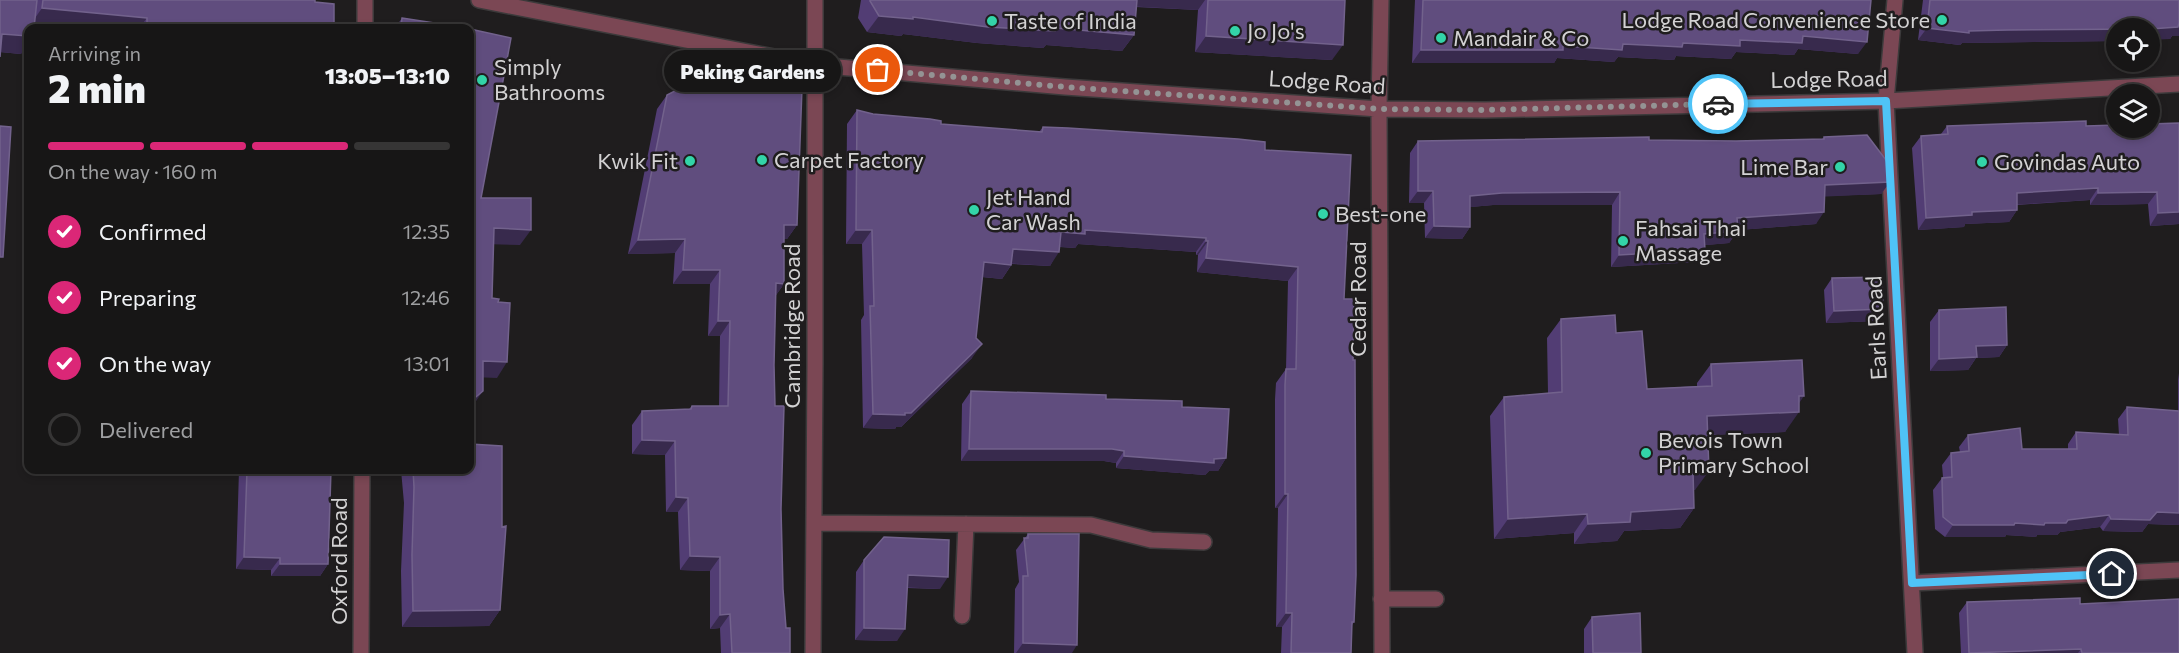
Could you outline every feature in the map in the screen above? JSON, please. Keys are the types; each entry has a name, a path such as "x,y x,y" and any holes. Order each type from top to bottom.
{"street":[{"path":"365,0 365,24"},
{"name":"Lodge Road","path":"479,0 815,65 1065,87 1379,109 1485,110 1886,101 2179,84"},
{"name":"Cambridge Road","path":"813,653 815,0"},
{"name":"Cedar Road","path":"1381,0 1379,109 1382,653"},
{"name":"Earls Road","path":"1895,0 1886,101 1915,653"},
{"name":"Oxford Road","path":"361,653 362,474"},
{"path":"814,523 1091,525 1151,540 1204,542"},
{"path":"962,616 966,524"},
{"path":"1912,583 2179,570"},
{"path":"1381,599 1436,599"}],"building":[{"path":"0,0 37,0 34,24 24,24 24,36 2,34 0,57"},
{"path":"43,0 315,0 315,2 334,4 334,24 147,24 147,18 42,8"},
{"path":"870,0 1137,0 1134,35 1056,28 1055,31 988,27 913,17 913,19 879,16"},
{"path":"1208,0 1345,0 1343,45 1206,36"},
{"path":"1423,0 1871,0 1867,42 1803,36 1802,43 1740,40 1740,46 1683,43 1682,47 1623,44 1622,50 1563,46 1563,50 1421,50"},
{"path":"1930,0 2179,0 2178,27 2160,28 2160,18 2106,18 2106,29 1969,31 1969,33 1927,28"},
{"path":"402,18 441,24 401,24"},
{"path":"474,30 511,38 481,198 531,198 531,230 494,228 492,298 499,299 498,302 510,303 507,362 483,361 483,391 474,399"},
{"path":"712,72 802,88 797,225 784,225 784,284 776,283 774,365 775,406 784,406 781,509 783,589 786,628 790,628 790,653 732,653 730,614 720,615 720,557 690,556 688,498 676,497 675,441 642,440 642,411 691,409 692,406 728,406 730,321 718,321 720,270 683,270 685,239 638,240 667,95"},
{"path":"857,110 873,114 930,119 941,121 941,124 1042,132 1043,127 1238,139 1265,142 1265,150 1351,155 1344,299 1354,299 1356,575 1351,653 1291,653 1292,613 1286,613 1288,494 1285,494 1285,385 1286,369 1296,369 1298,267 1206,258 1208,241 1206,238 1085,230 1085,234 1061,232 1059,252 1013,249 1011,265 984,262 976,338 982,344 911,413 905,413 905,415 873,414 870,306 874,306 872,230 856,230"},
{"path":"2086,121 2086,126 2106,125 2106,138 2160,138 2160,124 2179,123 2179,212 2158,213 2157,192 2098,193 2098,188 2017,193 2017,210 1972,212 1972,215 1926,218 1921,136 1948,134 1947,126"},
{"path":"0,126 11,127 3,257 0,257"},
{"path":"1867,135 1889,164 1890,182 1825,185 1824,212 1737,218 1738,231 1704,234 1705,250 1619,255 1620,192 1502,193 1470,196 1470,227 1434,226 1433,191 1418,191 1418,141 1649,137 1649,140 1736,141 1824,139 1824,137"},
{"path":"1882,277 1883,309 1834,311 1832,278"},
{"path":"2006,307 2007,345 1976,346 1977,357 1939,359 1939,310"},
{"path":"1615,315 1616,333 1642,331 1647,389 1712,386 1711,364 1802,360 1804,396 1799,396 1799,412 1707,416 1709,471 1693,471 1694,508 1631,512 1630,522 1588,524 1587,514 1508,519 1504,397 1562,392 1561,319"},
{"path":"971,391 1106,395 1106,399 1182,401 1182,407 1229,409 1226,458 1214,459 1214,463 1124,456 1124,451 1112,449 969,449"},
{"path":"2127,407 2179,411 2179,513 2157,512 2150,520 2111,519 2109,515 2068,520 2066,523 2045,523 2044,525 2015,523 2014,525 1953,525 1943,517 1942,478 1952,477 1951,453 1969,451 1968,435 2020,428 2022,449 2077,449 2076,432 2128,435"},
{"path":"474,444 502,446 502,527 506,526 500,610 413,611 413,474 474,474"},
{"path":"247,474 331,474 328,564 280,564 280,558 244,557"},
{"path":"1028,534 1079,534 1077,645 1023,643 1023,576 1028,576 1024,538 1028,538"},
{"path":"884,537 949,540 948,577 908,575 905,629 864,628 864,560"},
{"path":"2080,598 2080,604 2179,599 2179,653 2082,653 2081,649 1969,653 1967,602"},
{"path":"1640,613 1641,653 1593,653 1592,617"}],"way so far":[{"path":"878,70 1065,87 1379,109 1485,110 1718,104"}],"place":[{"name":"Lodge Road Convenience Store","path":"1942,20"},
{"name":"Taste of India","path":"992,21"},
{"name":"Jo Jo's","path":"1235,31"},
{"name":"Mandair & Co","path":"1441,38"},
{"name":"Peking Gardens","path":"878,70"},
{"name":"Simply Bathrooms","path":"482,80"},
{"name":"Carpet Factory","path":"762,160"},
{"name":"Kwik Fit","path":"690,161"},
{"name":"Govindas Auto","path":"1982,162"},
{"name":"Lime Bar","path":"1840,167"},
{"name":"Jet Hand Car Wash","path":"974,210"},
{"name":"Best-one","path":"1323,214"},
{"name":"Fahsai Thai Massage","path":"1623,241"},
{"name":"Bevois Town Primary School","path":"1646,453"}],"route":[{"path":"1718,104 1886,101 1912,583 2112,574"}]}
